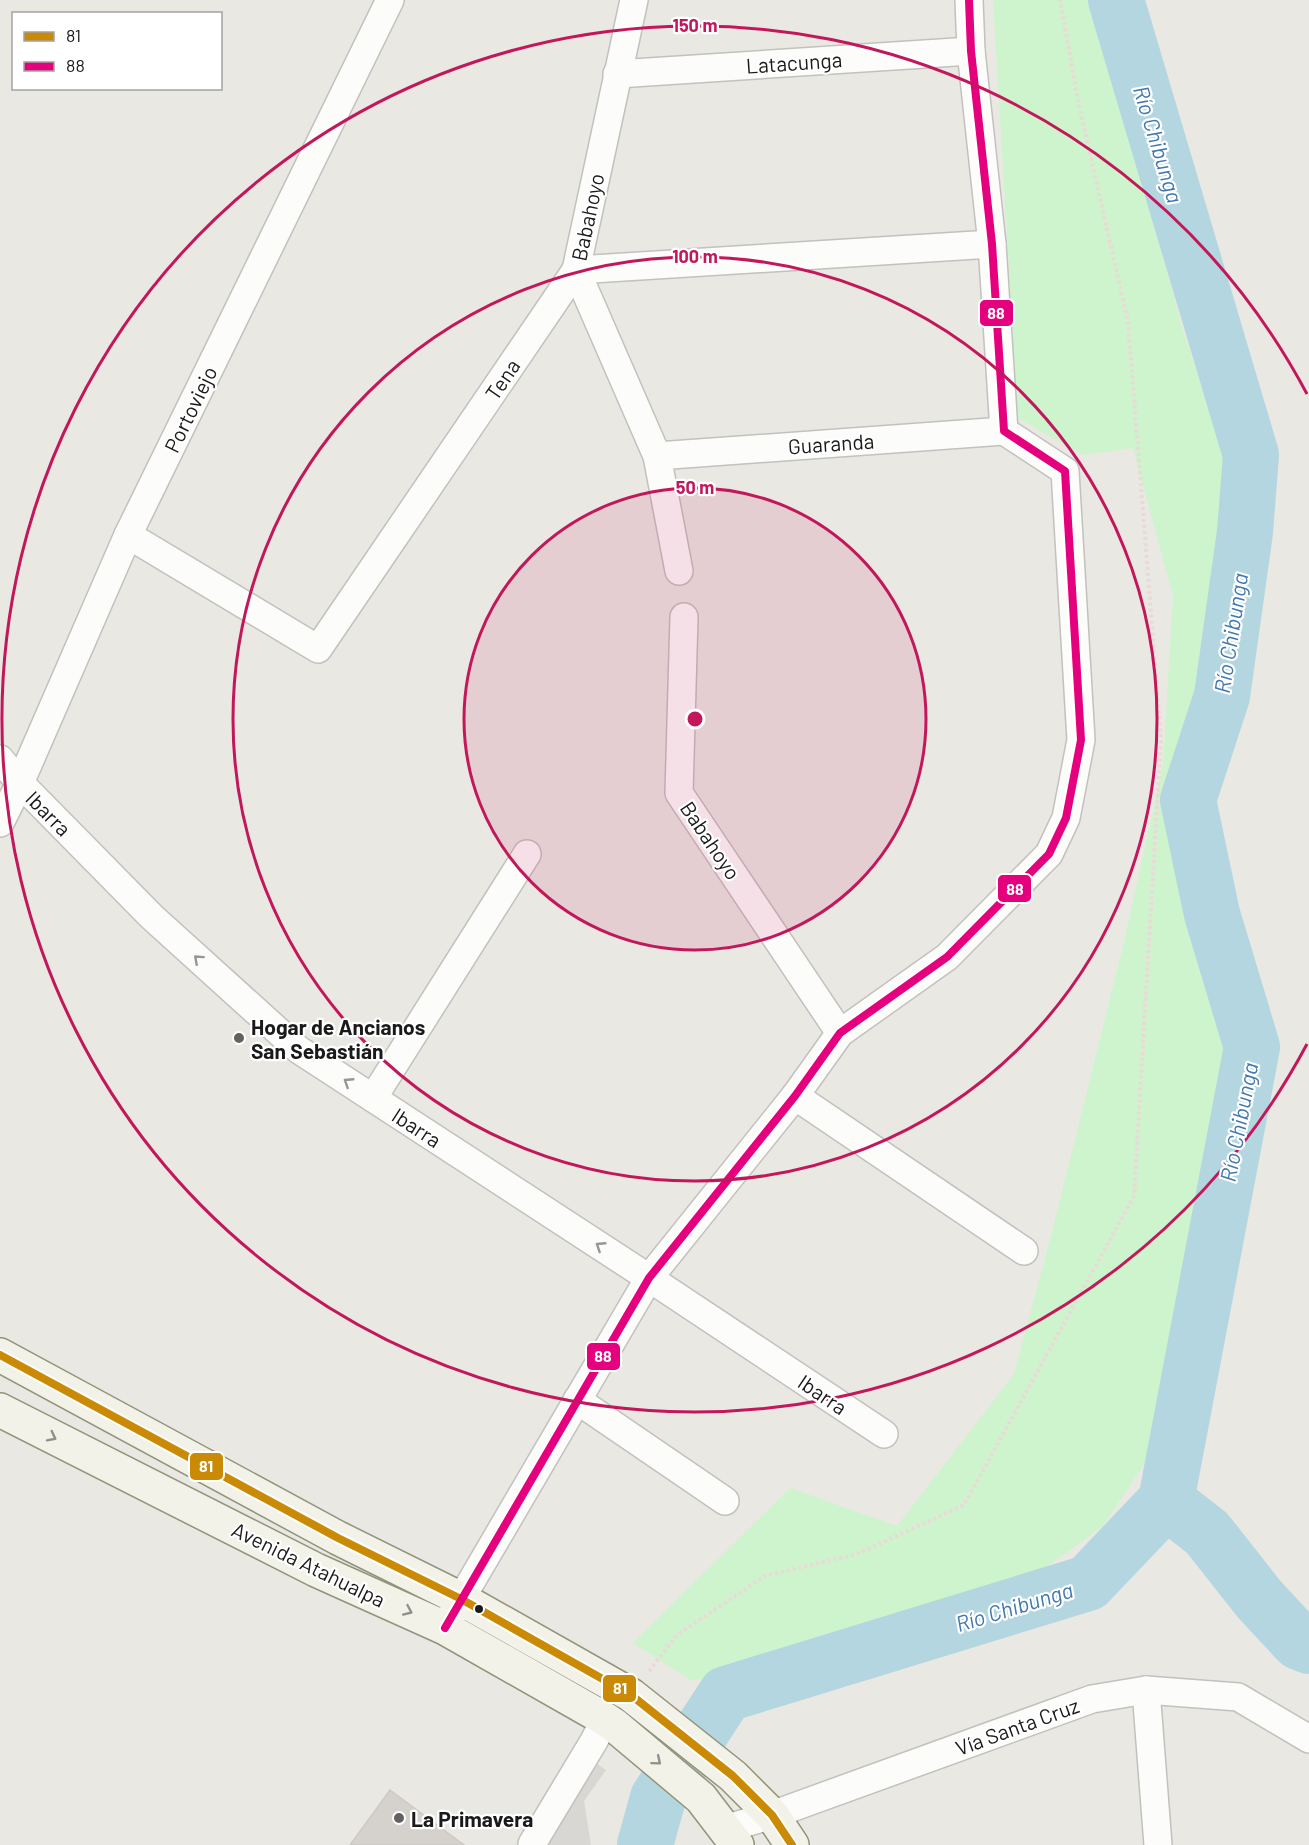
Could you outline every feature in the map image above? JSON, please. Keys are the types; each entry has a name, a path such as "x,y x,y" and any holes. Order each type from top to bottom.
{"main road":[{"name":"Avenida Atahualpa","path":"0,1355 338,1538 461,1599 631,1695 733,1776 772,1815 792,1845"},
{"name":"Avenida Atahualpa","path":"0,1410 316,1570 445,1628 609,1722 701,1798 731,1837"}],"street":[{"name":"Portoviejo","path":"0,823 20,783 128,535 390,0"},
{"name":"Babahoyo","path":"634,0 576,270 657,456 679,571"},
{"path":"445,1628 649,1278 795,1096 840,1033 947,957 1049,854 1066,818 1082,740 1065,471 1004,430 992,244 971,51 969,0"},
{"name":"Latacunga","path":"617,74 971,51"},
{"path":"576,270 992,244"},
{"name":"Tena","path":"128,535 318,649 576,270"},
{"name":"Guaranda","path":"657,456 1004,430"},
{"name":"Babahoyo","path":"684,617 679,793 840,1033"},
{"name":"Ibarra","path":"0,759 20,783 152,916 299,1050 884,1434"},
{"path":"373,1098 526,854"},
{"path":"795,1096 1024,1251"},
{"path":"577,1400 725,1501"},
{"path":"1146,1690 1158,1845"},
{"name":"Vía Santa Cruz","path":"731,1837 772,1815 1092,1699 1146,1690 1238,1697 1309,1739"},
{"path":"532,1844 594,1741 609,1722"}],"path":[{"path":"631,1695 677,1635 765,1576 857,1554 964,1505 1134,1196 1161,739 1128,322 1079,105 1060,0"}],"green space":[{"path":"993,0 1099,0 1100,25 1183,330 1235,490 1213,630 1185,868 1197,955 1230,1066 1193,1266 1148,1458 1103,1526 1006,1596 849,1645 692,1681 633,1643 790,1488 897,1526 1014,1374 1051,1236 1125,938 1163,765 1173,596 1133,448 1083,455 1018,418"}],"shaded area":[{"path":"584,1755 606,1770 584,1801 591,1845 525,1845"}],"building":[{"name":"La Primavera","path":"390,1790 464,1845 350,1845"}],"waterway":[{"name":"Río Chibunga","path":"645,1845 658,1798 726,1694 1088,1583 1166,1501 1252,1047 1212,914 1188,800 1222,696 1245,532 1251,455 1116,0"},
{"path":"1166,1501 1207,1533 1259,1599 1299,1642 1309,1646"}],"transit line":[{"name":"88","path":"445,1628 649,1278 795,1096 840,1033 947,957 1049,854 1066,818 1081,740 1065,471 1004,431 992,244 971,51 969,0"},
{"name":"81","path":"0,1355 338,1538 461,1599 631,1695 733,1776 772,1815 792,1845"}],"place":[{"name":"Hogar de Ancianos San Sebastián","path":"239,1038"},
{"name":"La Primavera","path":"399,1818"}]}
